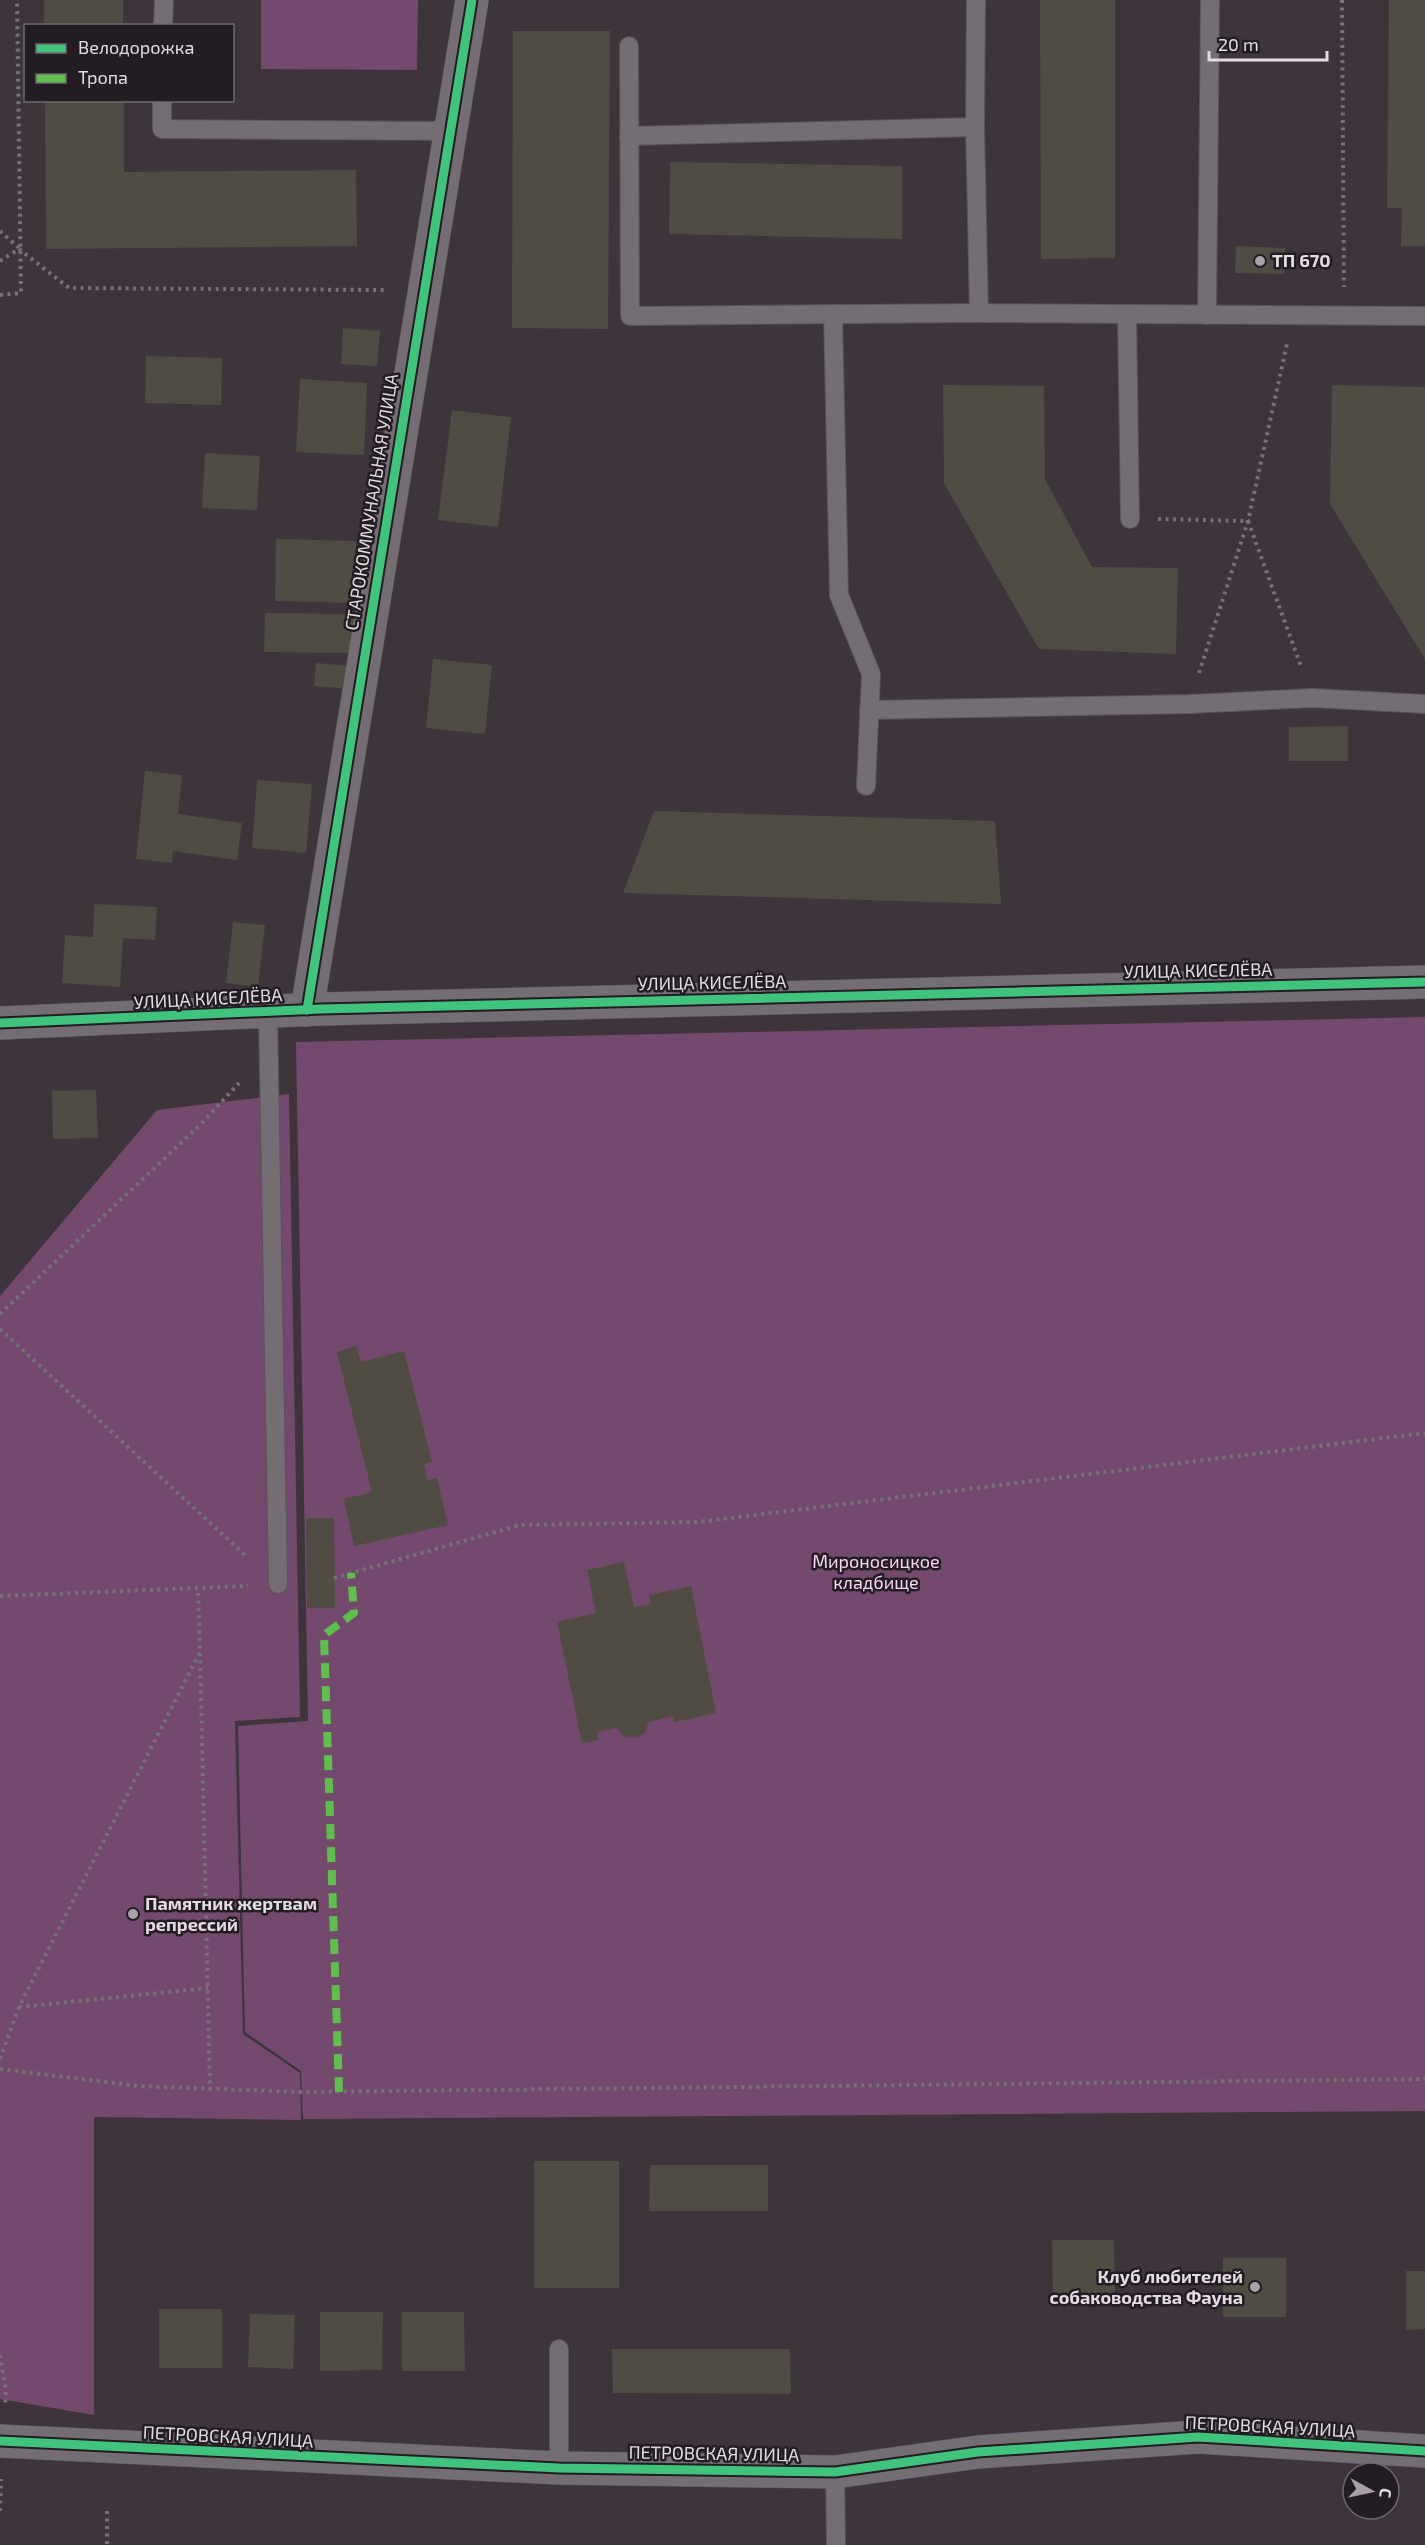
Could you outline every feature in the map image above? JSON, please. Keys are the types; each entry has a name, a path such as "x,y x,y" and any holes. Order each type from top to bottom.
{"street":[{"name":"СТАРОКОММУНАЛЬНАЯ УЛИЦА","path":"306,1010 472,0"},
{"name":"УЛИЦА КИСЕЛЁВА","path":"0,1023 306,1010 1425,982"},
{"name":"ПЕТРОВСКАЯ УЛИЦА","path":"0,2441 560,2468 835,2472 978,2452 1198,2438 1425,2451"}],"lane":[{"path":"163,24 164,0"},
{"path":"976,0 975,127 979,313"},
{"path":"1207,315 1210,0"},
{"path":"629,46 630,316 979,313 1425,316"},
{"path":"162,102 162,129 449,131"},
{"path":"630,136 975,127"},
{"path":"833,314 840,595 871,674 866,786"},
{"path":"1127,314 1130,519"},
{"path":"869,710 1190,704 1313,698 1425,704"},
{"path":"268,1013 278,1584"},
{"path":"559,2349 560,2468"},
{"path":"835,2472 836,2545"}],"path":[{"path":"0,295 21,293 17,0"},
{"path":"1342,0 1344,315"},
{"path":"0,231 69,288 423,290"},
{"path":"0,261 19,249"},
{"path":"1190,704 1248,521 1294,314"},
{"path":"1130,519 1248,521"},
{"path":"1248,521 1313,698"},
{"path":"0,1314 202,1123 268,1051"},
{"path":"0,1329 278,1584"},
{"path":"334,1578 520,1525 698,1522 1425,1433"},
{"path":"0,1596 278,1584"},
{"path":"198,1589 210,2090"},
{"path":"0,2059 19,2007 200,1652"},
{"path":"19,2007 208,1988"},
{"path":"0,2069 138,2086 210,2090 339,2092 1425,2079"},
{"path":"107,2511 107,2545"}],"green space":[{"path":"261,0 418,0 417,70 261,69"},
{"name":"Мироносицкое кладбище","path":"1425,1017 1425,2111 303,2119 301,2071 245,2032 238,1726 308,1721 296,1042"},
{"path":"289,1094 300,1717 235,1721 243,2034 300,2073 301,2120 94,2117 94,2415 0,2399 0,1296 157,1110"}],"building":[{"path":"44,0 123,0 123,24 44,24"},
{"path":"1040,0 1115,0 1115,258 1041,259"},
{"path":"1389,0 1425,0 1425,246 1401,246 1402,208 1387,208"},
{"path":"513,31 610,31 608,329 512,328"},
{"path":"45,102 124,102 124,172 356,170 357,246 46,249"},
{"path":"670,162 902,166 902,239 669,234"},
{"name":"ТП 670","path":"1236,246 1285,248 1284,274 1235,273"},
{"path":"343,328 380,331 377,366 341,364"},
{"path":"146,356 222,358 221,405 145,403"},
{"path":"300,379 367,383 364,455 296,452"},
{"path":"943,385 1044,386 1045,479 1092,567 1178,568 1176,654 1039,649 944,483"},
{"path":"1332,385 1425,387 1425,659 1330,504"},
{"path":"452,410 511,417 498,527 438,520"},
{"path":"205,453 260,456 257,510 202,508"},
{"path":"276,539 356,541 354,603 275,601"},
{"path":"265,613 353,614 353,653 264,652"},
{"path":"433,659 492,665 485,734 426,728"},
{"path":"316,663 352,666 350,689 314,686"},
{"path":"1348,726 1348,761 1289,761 1289,727"},
{"path":"145,771 182,775 178,814 242,823 237,860 173,851 172,863 136,859"},
{"path":"257,780 312,784 306,853 252,848"},
{"path":"654,811 995,821 1001,904 623,893"},
{"path":"94,904 157,907 155,940 123,938 120,987 62,983 65,935 93,937"},
{"path":"233,922 265,925 258,987 226,983"},
{"path":"96,1090 98,1138 53,1139 52,1091"},
{"path":"356,1346 361,1362 404,1351 432,1462 424,1464 428,1480 437,1478 448,1525 354,1546 344,1499 372,1492 337,1352"},
{"path":"306,1518 334,1518 335,1608 307,1608"},
{"path":"624,1562 634,1607 651,1604 649,1595 691,1586 716,1713 674,1722 673,1716 648,1722 646,1732 637,1738 625,1737 617,1728 597,1732 598,1740 582,1743 557,1622 596,1613 587,1570"},
{"path":"534,2161 619,2161 619,2288 534,2288"},
{"path":"650,2165 768,2165 768,2211 649,2211"},
{"path":"1052,2240 1114,2240 1115,2298 1053,2299"},
{"name":"Клуб любителей собаководства Фауна","path":"1223,2258 1286,2258 1286,2317 1223,2317"},
{"path":"1406,2271 1425,2271 1425,2329 1406,2330"},
{"path":"159,2309 222,2309 222,2368 159,2368"},
{"path":"320,2312 383,2312 382,2370 320,2371"},
{"path":"402,2312 464,2312 465,2371 402,2371"},
{"path":"250,2314 295,2315 293,2369 248,2367"},
{"path":"612,2349 790,2349 791,2394 613,2393"}],"marked path":[{"path":"339,2092 324,1635 354,1613 351,1573"}],"cycle path":[{"path":"307,1010 472,0"},
{"path":"0,1023 321,1009 1425,982"},
{"path":"0,2441 559,2468 835,2472 978,2452 1198,2437 1425,2451"}],"place":[{"name":"ТП 670","path":"1260,261"},
{"name":"Памятник жертвам репрессий","path":"133,1914"},
{"name":"Клуб любителей собаководства Фауна","path":"1255,2287"}]}
